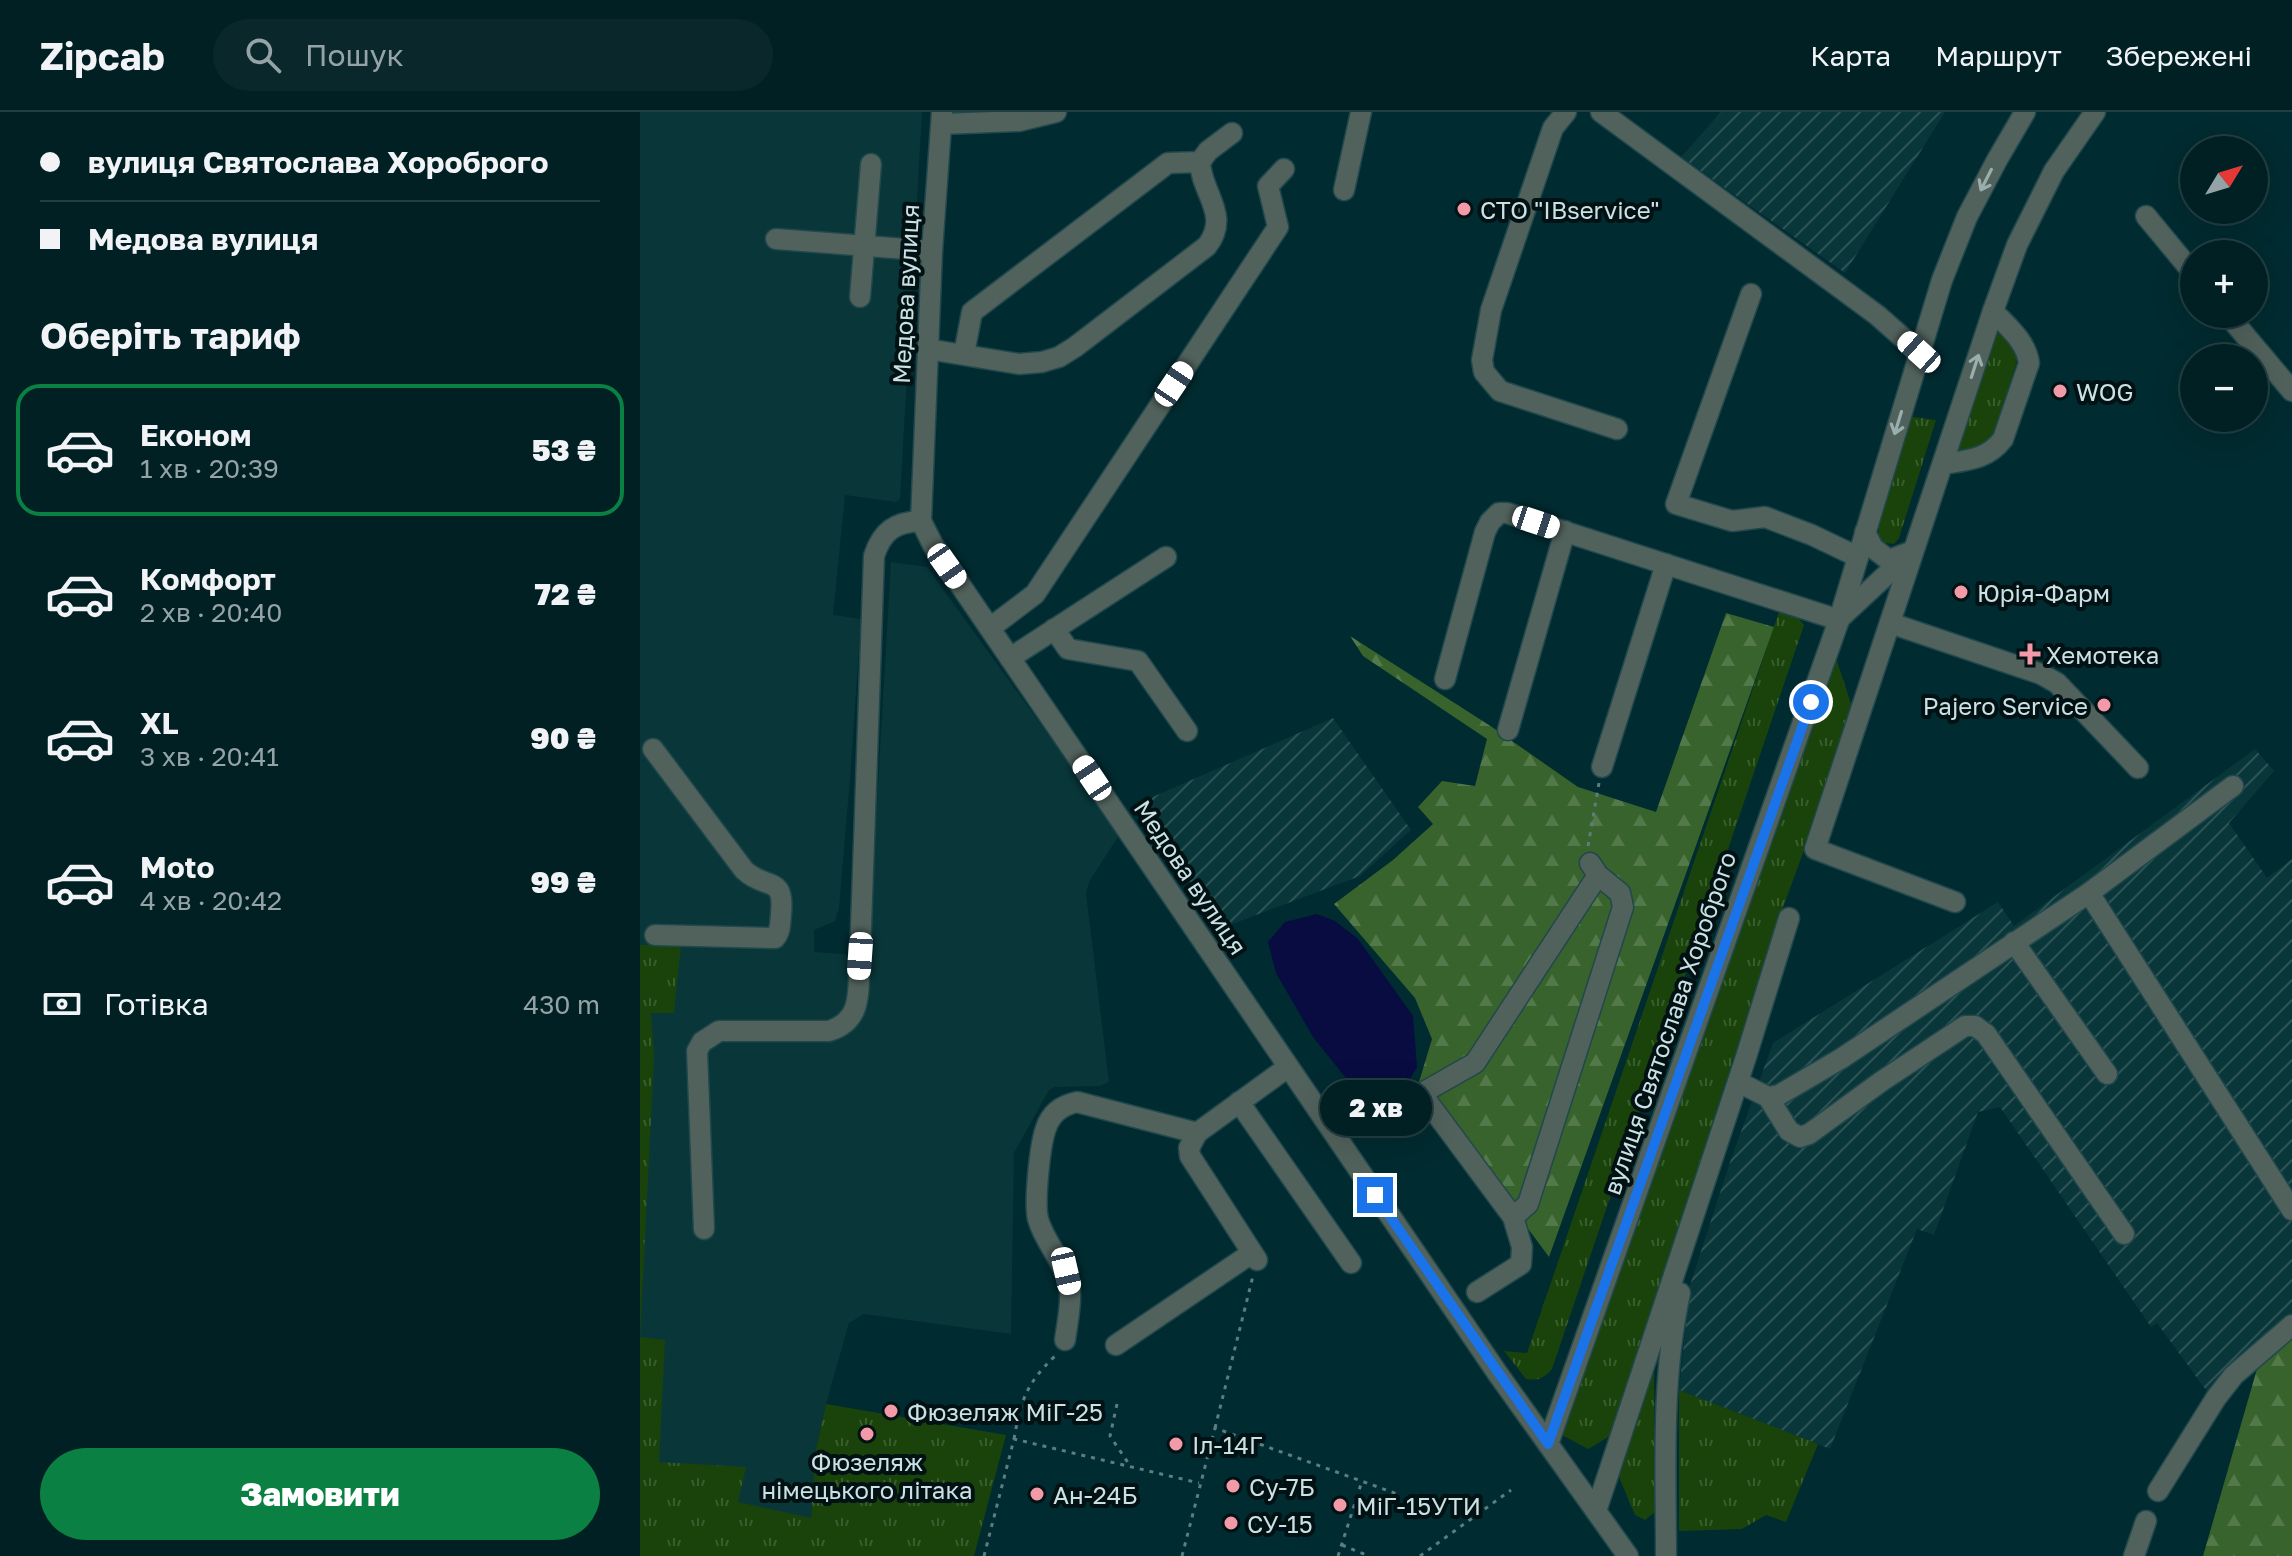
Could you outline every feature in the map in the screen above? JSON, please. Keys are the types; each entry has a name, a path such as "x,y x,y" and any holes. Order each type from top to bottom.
{"street":[{"path":"942,118 1019,121 1056,112"},
{"path":"1344,190 1361,112"},
{"path":"1566,112 1553,128 1491,310 1482,360 1484,372 1500,391 1617,429"},
{"path":"1601,112 1877,315 1919,352"},
{"name":"вулиця Святослава Хороброго","path":"1548,1444 1839,620 1942,280 1967,217 2025,112"},
{"name":"вулиця Святослава Хороброго","path":"1955,902 1815,849 2017,245 2054,171 2095,112"},
{"name":"Медова вулиця","path":"942,118 932,251 921,521 933,545 1288,1067 1498,1374 1628,1556"},
{"path":"1200,162 1208,151 1232,133"},
{"path":"927,349 1019,364 1059,357 1075,347 1207,246 1215,235 1217,223 1200,162"},
{"path":"964,354 972,312 1168,163 1200,162"},
{"path":"860,297 871,164"},
{"path":"990,628 1035,594 1278,227 1268,186 1284,169"},
{"path":"2146,216 2180,257"},
{"path":"776,239 932,251"},
{"path":"1751,294 1676,504 1732,521 1765,517 1858,557"},
{"path":"1943,464 1984,457 1995,449 2003,439 2029,363 2027,350 1993,311"},
{"path":"2239,328 2292,391"},
{"path":"1445,679 1490,522 1499,513 1565,531 1839,620"},
{"path":"704,1229 697,1051 702,1042 719,1031 829,1031 842,1027 851,1019 856,1008 874,556 883,535 892,527 921,521"},
{"path":"1508,730 1565,531"},
{"path":"1865,532 1873,548 1889,560 1903,556 1916,547"},
{"name":"вулиця Святослава Хороброго","path":"1839,620 1916,547"},
{"path":"1010,658 1166,557"},
{"path":"1602,767 1666,564"},
{"path":"1890,623 2041,674 2057,683 2138,768"},
{"path":"1054,629 1068,649 1138,661 1187,731"},
{"path":"653,749 744,870 751,877 776,887 783,897 779,933 775,938 655,935"},
{"path":"1768,1097 1779,1095 1842,1058 2089,893 2233,786"},
{"path":"1366,1125 1475,1063 1594,869 1620,893 1623,907 1528,1204 1513,1217"},
{"path":"2089,893 2292,1210"},
{"path":"1596,1511 1789,918"},
{"path":"2014,942 2107,1074"},
{"path":"1738,1082 1768,1097 1789,1131 1800,1137 1809,1134 1965,1026 1975,1026 1986,1034 2124,1234"},
{"path":"1116,1345 1255,1257 1190,1156 1189,1148 1197,1133 1288,1067"},
{"path":"1421,1093 1513,1217 1522,1247 1521,1264 1477,1292"},
{"path":"1065,1340 1070,1292 1066,1271 1038,1218 1036,1198 1046,1127 1054,1114 1065,1105 1077,1102 1197,1133"},
{"path":"1239,1102 1351,1263"},
{"path":"1666,1556 1665,1402 1686,1238"},
{"path":"2158,1491 2216,1398 2234,1375 2292,1325"},
{"path":"2134,1556 2146,1521"}],"path":[{"path":"1594,869 1587,842 1602,767"},
{"path":"1182,1556 1255,1257"},
{"path":"984,1556 1020,1404 1028,1385 1056,1355 1065,1340"},
{"path":"1117,1404 1110,1436 1131,1467"},
{"path":"1215,1428 1400,1495"},
{"path":"1014,1439 1199,1483"},
{"path":"1338,1556 1362,1481"},
{"path":"1420,1556 1511,1490"},
{"path":"1342,1545 1369,1556"}],"shaded area":[{"path":"640,112 922,112 900,499 896,502 845,495 833,615 861,619 839,908 835,921 814,930 814,952 868,956 891,562 927,567 1120,834 1090,880 1086,893 1109,1082 1100,1086 1055,1087 1049,1090 1014,1153 1011,1334 864,1314 849,1323 826,1404 815,1454 811,1518 640,1556"},
{"path":"1721,112 1945,112 1845,273 1681,157"},
{"path":"1333,718 1411,830 1360,876 1219,929 1141,802"},
{"path":"2255,749 2274,771 2229,823 2267,878 2292,859 2292,1336 2259,1362 2219,1408 2157,1323 2151,1327 2000,1107 1978,1112 1934,1235 1917,1229 1830,1449 1679,1390 1690,1285 1773,1043 1998,902 2014,926"},
{"path":"1317,914 1335,921 1358,939 1413,1016 1417,1067 1398,1100 1365,1102 1313,1037 1276,973 1268,942 1285,922"}],"green space":[{"path":"1996,325 2019,354 1992,444 1952,456"},
{"path":"1906,416 1936,420 1899,538 1894,544 1878,542 1880,502"},
{"path":"1780,609 1795,614 1804,625 1552,1369 1541,1378 1526,1379 1504,1351 1527,1353"},
{"path":"1726,613 1774,627 1549,1257 1419,1082 1432,1039 1415,998 1334,904 1393,860 1433,824 1418,807 1442,781 1475,786 1487,739 1363,656 1350,636 1492,727 1578,787 1656,812"},
{"path":"1836,658 1854,713 1780,916 1610,1436 1588,1449 1562,1435"},
{"path":"640,945 681,945 674,1013 651,1013 654,1057 640,1337"},
{"path":"2292,1336 2292,1556 2203,1556 2259,1362"},
{"path":"640,1337 665,1340 659,1462 746,1467 738,1502 811,1518 815,1454 826,1404 1006,1435 974,1556 640,1556"},
{"path":"1654,1359 1655,1512 1645,1520 1635,1515 1619,1477 1617,1456"},
{"path":"1679,1390 1818,1444 1786,1522 1766,1515 1742,1529 1679,1531"}],"place":[{"name":"СТО \"IBservice\"","path":"1464,209"},
{"name":"WOG","path":"2060,391"},
{"name":"Юрія-Фарм","path":"1961,592"},
{"name":"Хемотека","path":"2030,654"},
{"name":"Pajero Service","path":"2104,705"},
{"name":"Фюзеляж МіГ-25","path":"891,1411"},
{"name":"Фюзеляж німецького літака","path":"867,1434"},
{"name":"Іл-14Г","path":"1176,1444"},
{"name":"Су-7Б","path":"1233,1486"},
{"name":"Ан-24Б","path":"1037,1494"},
{"name":"МіГ-15УТИ","path":"1340,1505"},
{"name":"СУ-15","path":"1231,1523"}],"route":[{"path":"1375,1195 1548,1444 1811,702"}]}
